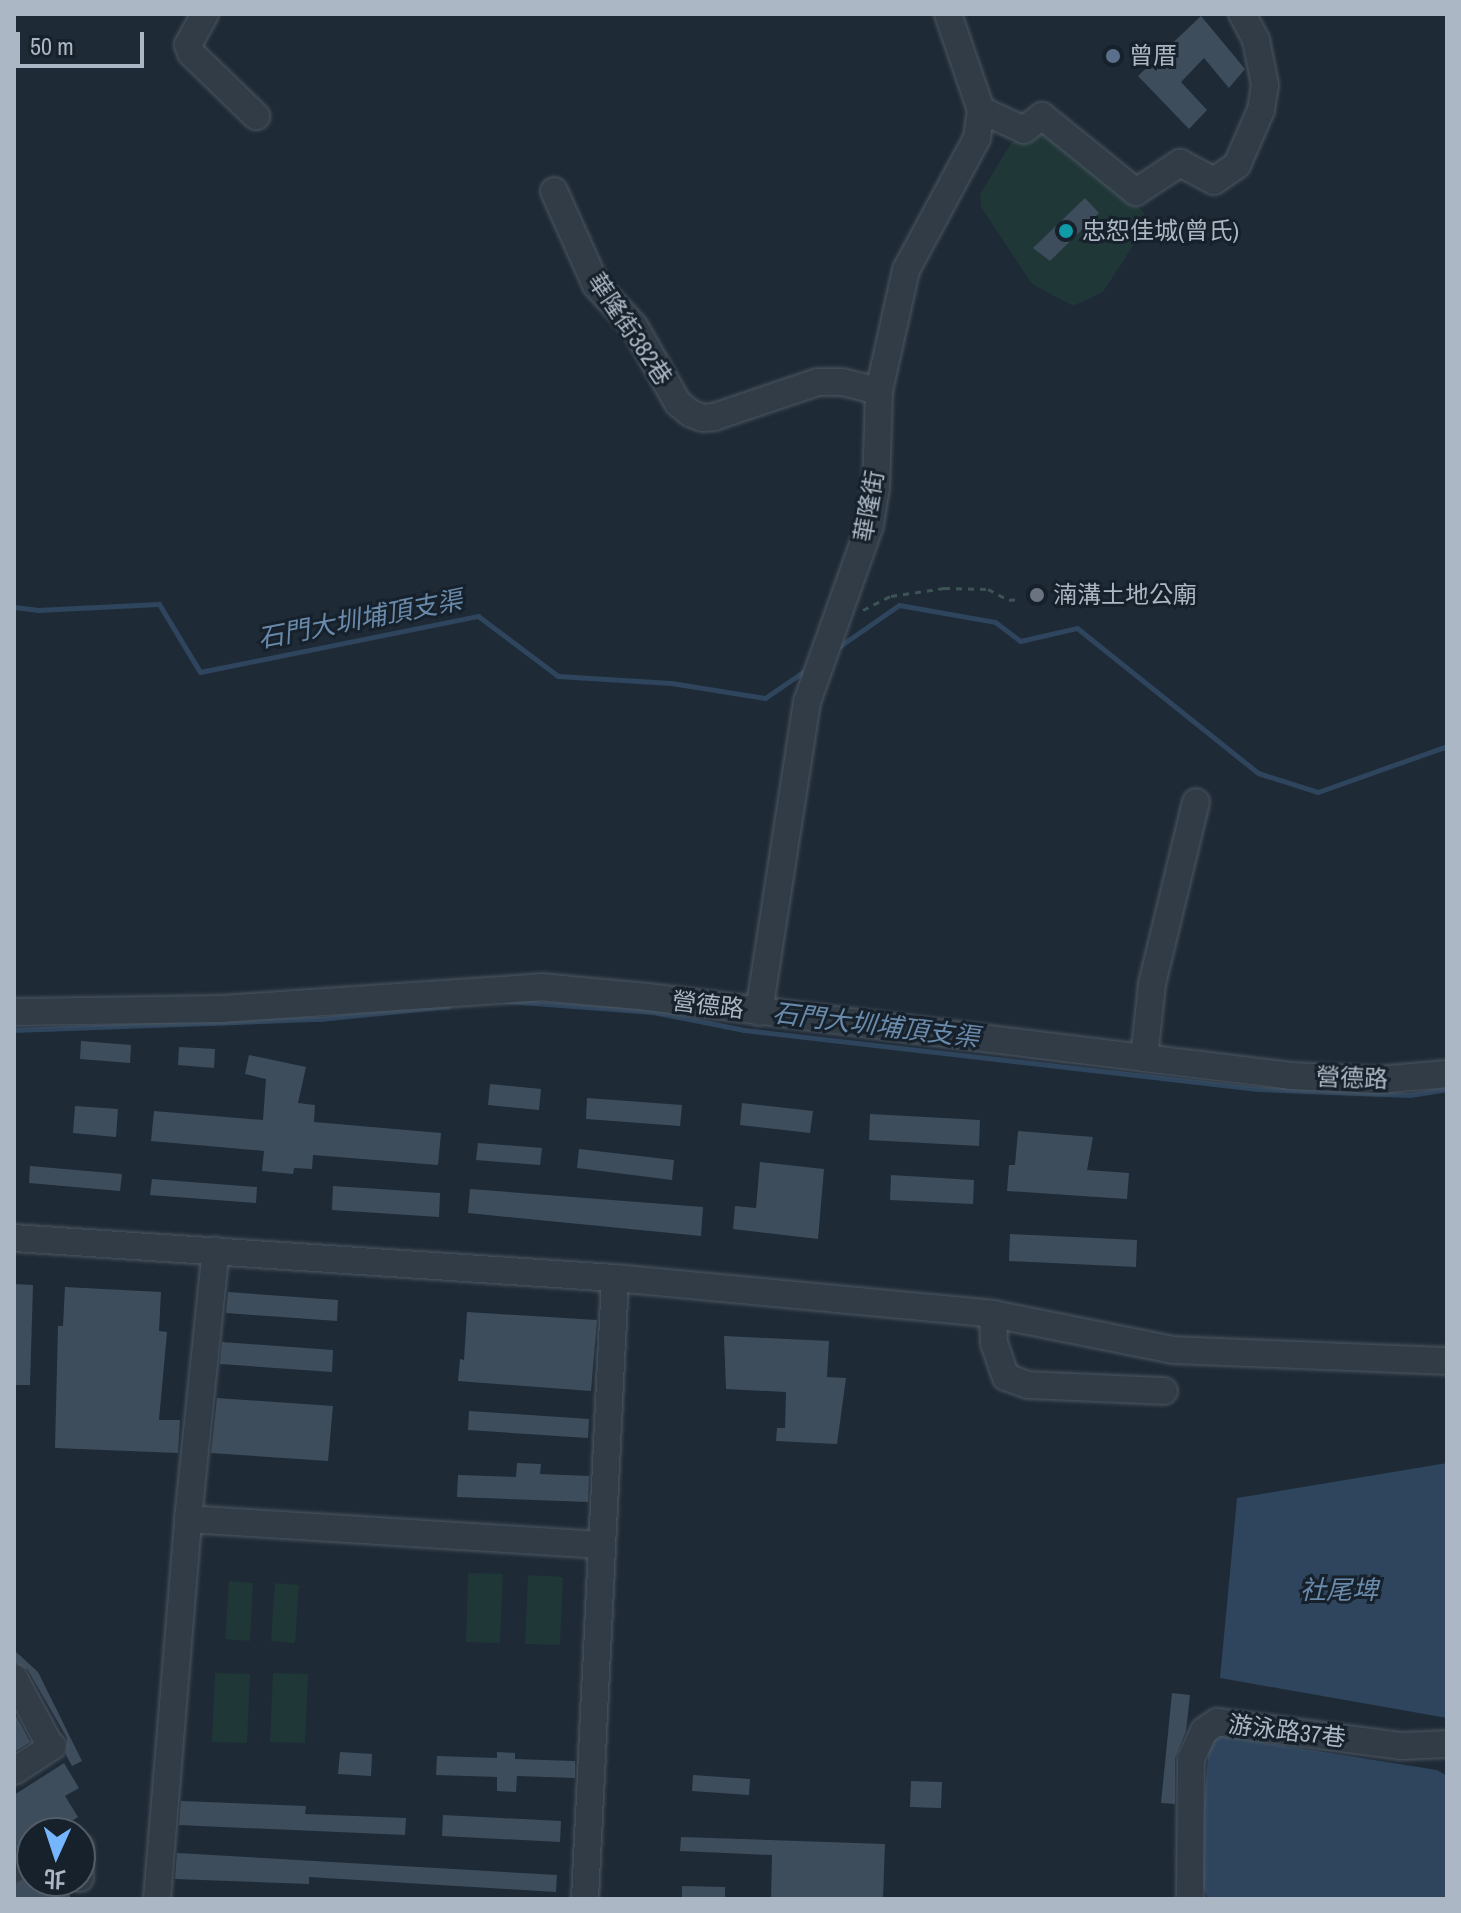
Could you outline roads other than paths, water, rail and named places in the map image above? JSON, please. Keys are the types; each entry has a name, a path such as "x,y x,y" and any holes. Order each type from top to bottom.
{"street":[{"path":"205,14 188,45 191,53 256,116"},
{"path":"948,14 981,110 1024,130 1042,116 1136,192 1180,163 1214,181 1237,165 1261,110 1265,85 1256,40 1242,14"},
{"name":"華隆街","path":"759,1012 807,702 870,525 876,488 879,391 906,270 977,138 981,110"},
{"name":"華隆街382巷","path":"554,191 596,285 634,326 678,403 690,413 703,418 714,417 818,382 842,382 879,391"},
{"path":"1144,1058 1152,984 1196,802"},
{"name":"營德路","path":"14,1012 221,1009 541,987 1291,1076 1377,1080 1447,1074"},
{"path":"14,1238 615,1278 993,1314 1173,1350 1447,1361"},
{"path":"157,1899 188,1519 216,1250"},
{"path":"585,1899 615,1278"},
{"path":"993,1314 994,1343 1006,1377 1028,1385 1164,1391"},
{"path":"188,1519 600,1545"},
{"path":"14,1678 52,1746 14,1771"},
{"name":"游泳路37巷","path":"1190,1899 1191,1759 1204,1731 1217,1722 1402,1746 1447,1744"}],"water":[{"name":"社尾埤","path":"1447,1463 1447,1718 1220,1678 1237,1498"},
{"path":"1210,1734 1437,1770 1447,1776 1447,1899 1208,1899 1198,1875"}],"waterway":[{"name":"石門大圳埔頂支渠","path":"14,607 37,610 159,604 200,672 478,616 558,676 671,683 765,698 809,668"},
{"name":"石門大圳埔頂支渠","path":"837,648 899,605 995,622 1020,641 1077,628 1258,773 1318,792 1447,746"},
{"name":"石門大圳埔頂支渠","path":"506,1001 653,1012 744,1030 1258,1089 1410,1095 1447,1089"},
{"name":"石門大圳埔頂支渠","path":"14,1030 320,1019 448,1006"}],"place":[{"name":"曾厝","path":"1113,56"},
{"name":"忠恕佳城(曾氏)","path":"1066,231"},
{"name":"湳溝土地公廟","path":"1037,595"}]}
